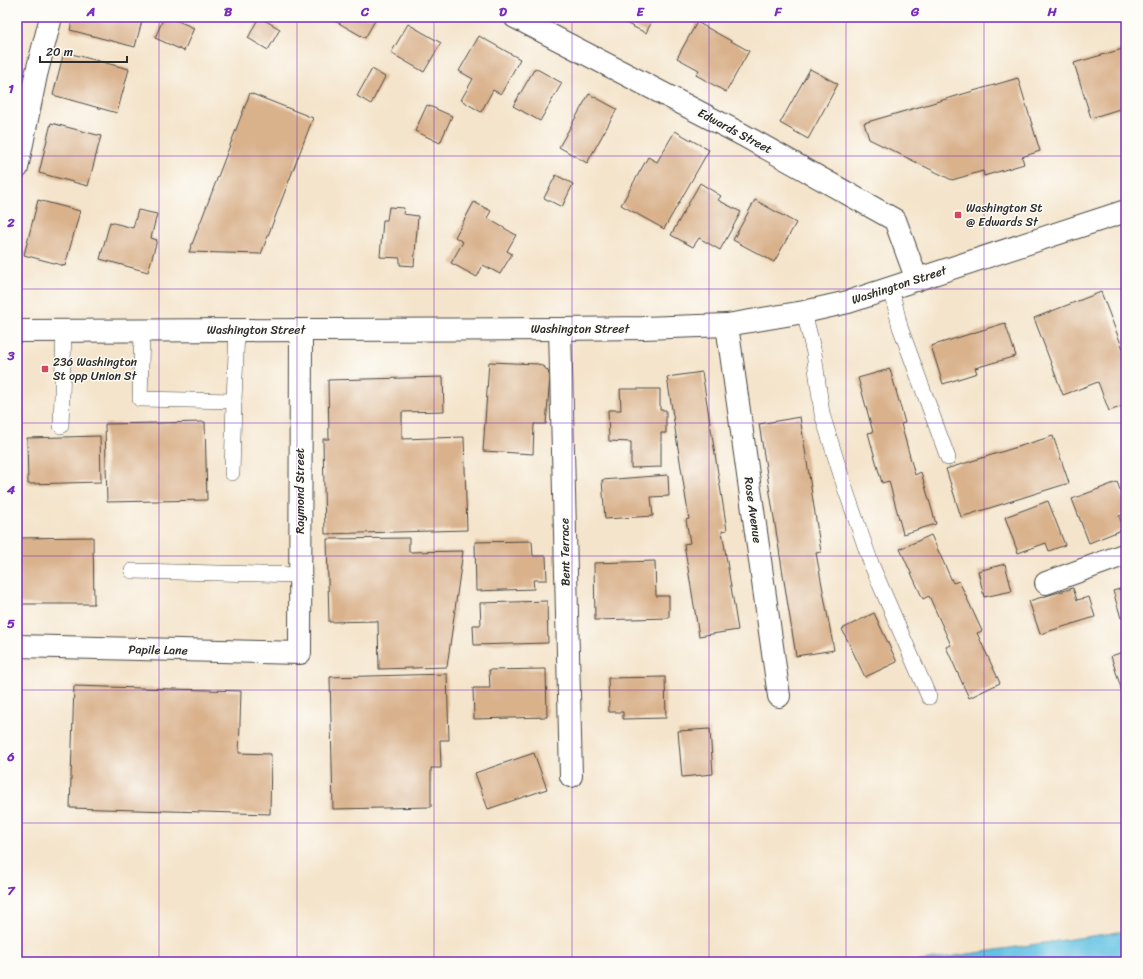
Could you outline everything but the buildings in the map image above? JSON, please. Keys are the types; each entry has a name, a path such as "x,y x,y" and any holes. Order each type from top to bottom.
{"street":[{"path":"17,168 36,75 51,17"},
{"name":"Edwards Street","path":"516,17 743,135 895,220 917,280"},
{"name":"Washington Street","path":"17,331 560,329 726,325 804,312 848,302 917,280 966,262 1125,215"},
{"name":"Rose Avenue","path":"726,325 779,696"},
{"name":"Bent Terrace","path":"560,329 571,776"},
{"name":"Raymond Street","path":"300,653 301,330"},
{"path":"1046,583 1126,554"},
{"name":"Papile Lane","path":"17,646 300,653"}],"lane":[{"path":"891,288 900,326 948,458"},
{"path":"804,312 814,353 822,414 845,488 872,566 929,697"},
{"path":"232,473 237,330"},
{"path":"61,426 64,331"},
{"path":"142,331 140,399 234,401"},
{"path":"132,571 300,575"}],"water":[{"path":"1126,931 1126,962 914,962"}],"place":[{"name":"Washington St @ Edwards St","path":"958,215"},
{"name":"236 Washington St opp Union St","path":"45,369"}]}
